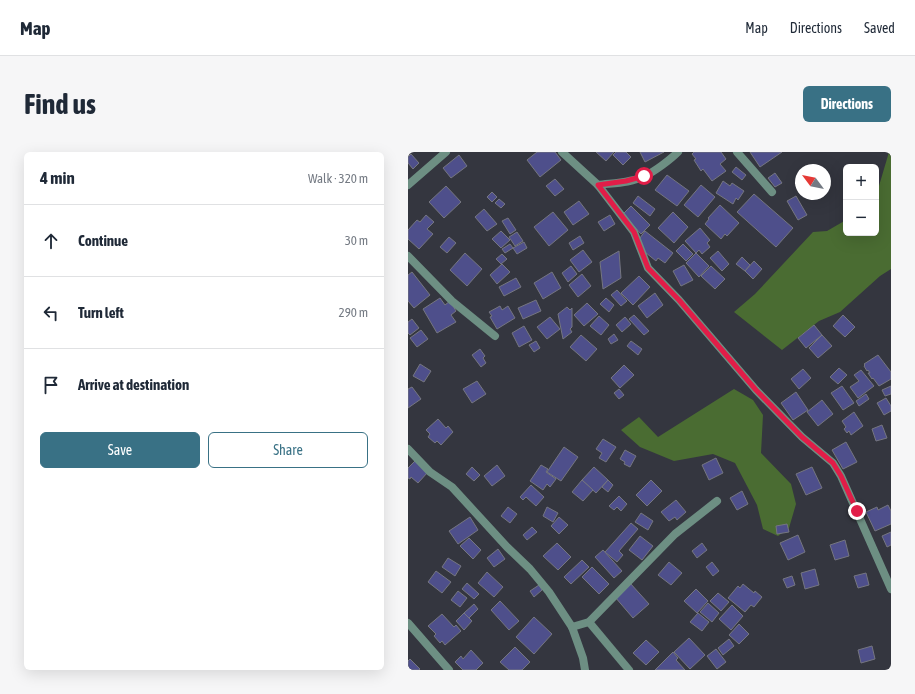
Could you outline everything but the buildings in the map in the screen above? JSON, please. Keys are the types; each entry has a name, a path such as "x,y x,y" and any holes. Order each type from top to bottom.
{"street":[{"path":"410,181 446,152"},
{"path":"562,152 598,185 634,232 648,268 679,300 756,390 802,437 833,463 841,476 891,589"},
{"path":"598,185 626,181 644,176 673,157 678,152"},
{"path":"737,152 772,192"},
{"path":"408,256 452,301 495,336"},
{"path":"408,449 430,472 452,487 507,547 530,569 549,592 572,627 583,658 585,670"},
{"path":"572,627 589,622 676,534 717,501"},
{"path":"589,622 629,670"},
{"path":"408,623 449,670"}],"green space":[{"path":"889,152 891,152 891,269 880,276 840,312 819,321 782,350 734,312 755,294 813,232 827,231 843,222 843,236 879,236 879,186"},
{"path":"734,389 753,400 763,415 761,453 791,484 796,504 789,528 778,536 763,529 757,505 735,463 713,454 674,461 640,447 621,430 639,417 658,437"}],"route":[{"path":"644,176 626,181 598,185 634,232 648,268 679,300 756,390 802,437 833,463 841,476 857,511"}]}
